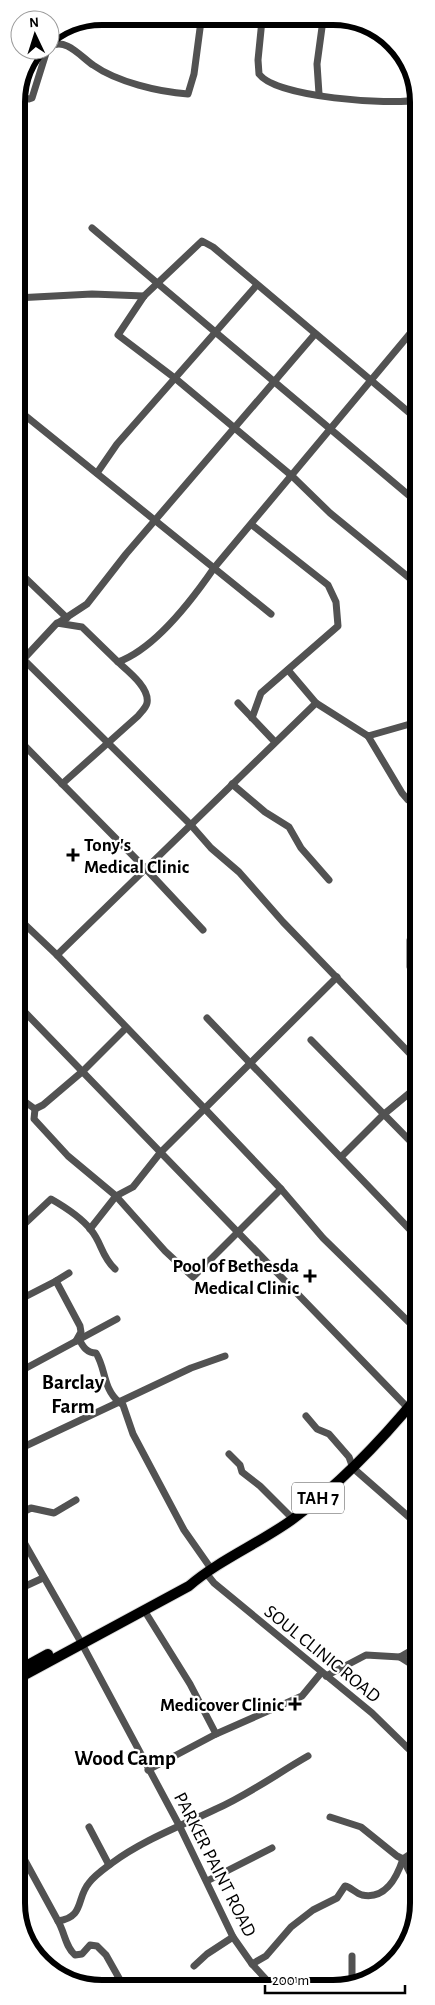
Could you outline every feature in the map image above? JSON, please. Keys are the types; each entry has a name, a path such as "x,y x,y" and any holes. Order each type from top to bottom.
{"highway":[{"name":"TAH 7","path":"25,1667 190,1586 293,1519 372,1451 410,1406"},
{"name":"TAH 7","path":"25,1674 186,1581 206,1574"}],"street":[{"path":"60,44 70,48 92,65 133,83 188,94 194,74 200,25"},
{"path":"262,25 258,60 261,77 282,88 382,102 410,100"},
{"path":"319,94 317,64 322,25"},
{"path":"25,99 29,100 32,98 44,60"},
{"path":"92,228 330,431 410,496"},
{"path":"410,413 256,286 213,247 202,241 144,296 118,335 176,379 234,427 292,476 330,512 410,578"},
{"path":"97,473 117,444 256,286"},
{"path":"25,298 92,294 144,296"},
{"path":"25,656 57,623 88,604 126,554 315,334"},
{"path":"118,662 132,657 188,605 214,568 252,525 410,334"},
{"path":"25,416 272,614"},
{"path":"252,525 328,585 336,602 338,626 261,693 252,718"},
{"path":"25,579 66,618"},
{"path":"57,623 82,627 140,685 148,700 147,706 108,744 62,784"},
{"path":"25,662 190,824 211,848 239,872 410,1054"},
{"path":"288,670 316,703 368,736 402,793 410,801"},
{"path":"238,703 275,742"},
{"path":"57,955 316,703"},
{"path":"368,736 410,724"},
{"path":"25,746 146,868 203,930"},
{"path":"232,784 265,812 289,826 301,848 329,880"},
{"path":"25,925 57,955 205,1108 281,1189 323,1238 410,1323"},
{"path":"90,1229 116,1196 133,1187 160,1153 337,978"},
{"path":"25,1012 408,1408"},
{"path":"207,1018 249,1064 410,1230"},
{"path":"126,1028 83,1071 35,1109 34,1119 68,1156 116,1196 165,1252 192,1277 281,1189"},
{"path":"311,1040 410,1141"},
{"path":"341,1157 383,1115 410,1093"},
{"path":"25,1102 35,1109"},
{"path":"25,1223 51,1199 69,1209 90,1229 105,1260 115,1269"},
{"path":"25,1297 69,1273"},
{"path":"56,1281 80,1326 81,1332 77,1340"},
{"path":"25,1369 117,1319"},
{"name":"SOUL CLINIC ROAD","path":"77,1340 90,1353 96,1353 104,1369 108,1390 123,1405 133,1434 206,1574 214,1583 372,1713 410,1750"},
{"path":"25,1446 190,1368 225,1356"},
{"path":"306,1416 317,1429 330,1434 349,1457 353,1468 410,1518"},
{"path":"229,1454 240,1465 242,1472 260,1486 293,1519"},
{"path":"25,1511 31,1508 54,1513 76,1500"},
{"name":"PARKER PAINT ROAD","path":"25,1544 80,1641 179,1825 233,1937 252,1964 267,1980"},
{"path":"25,1586 44,1578"},
{"path":"144,1610 190,1684 216,1734"},
{"path":"400,1657 410,1651"},
{"path":"148,1770 216,1734 302,1696 324,1674 366,1656 400,1657 410,1664"},
{"path":"407,1746 410,1743"},
{"path":"58,1921 71,1918 80,1906 89,1883 109,1865 179,1825 218,1809 308,1756"},
{"path":"330,1817 361,1827 396,1856 403,1859 410,1872"},
{"path":"89,1827 109,1865"},
{"path":"207,1881 272,1848"},
{"path":"252,1964 266,1956 291,1927 313,1910 336,1898 345,1886 366,1896 378,1893 388,1887 395,1880 403,1859 410,1854"},
{"path":"25,1861 64,1932 68,1949 75,1955 82,1954 90,1946 97,1946 106,1955 120,1980"},
{"path":"194,1966 207,1954 233,1937"},
{"path":"352,1956 352,1977"}],"place":[{"name":"Tony's Medical Clinic","path":"73,855"},
{"name":"Pool of Bethesda Medical Clinic","path":"310,1276"},
{"name":"Medicover Clinic","path":"295,1704"}],"district":[{"name":"Barclay Farm","path":"73,1394"},
{"name":"Wood Camp","path":"125,1758"}]}
